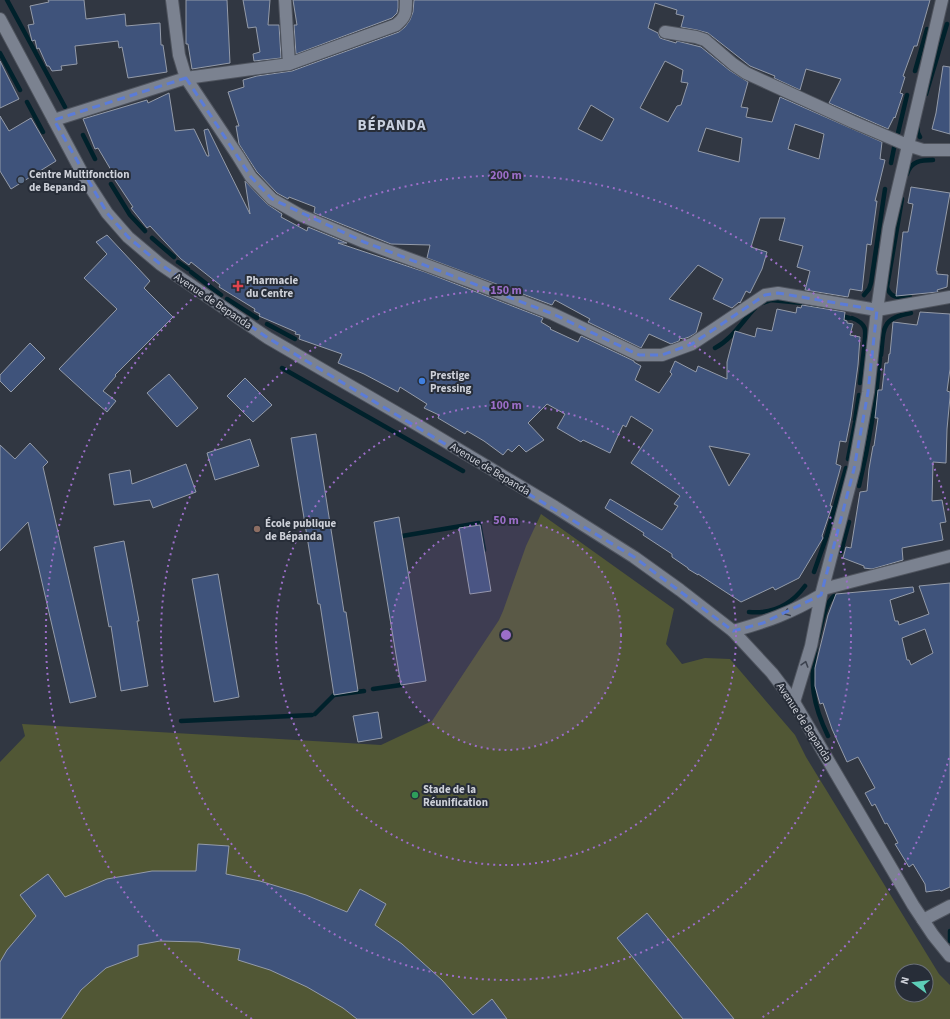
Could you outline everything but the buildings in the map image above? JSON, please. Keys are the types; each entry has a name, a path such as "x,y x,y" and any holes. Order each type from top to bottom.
{"street":[{"path":"172,0 179,55 186,78 251,177 272,199 300,215 364,242 553,314 639,355 662,355 692,344 765,295 778,293 877,310 950,297"},
{"path":"285,0 290,64"},
{"path":"54,120 186,78 290,64 396,25 404,19 406,0"},
{"path":"794,702 811,646 822,592 854,469 868,392 877,310 889,227 942,0"},
{"name":"Avenue de Bepanda","path":"0,19 87,182 107,213 128,237 160,264 268,338 416,424 622,549 680,590 733,631 772,673 794,702 913,905 933,935 950,956"},
{"path":"665,32 705,40 732,64 746,73 852,122 907,145 923,150 950,150"},
{"path":"733,631 763,623 803,606 822,592 950,556"},
{"path":"923,920 950,906"}],"highlighted area":[{"path":"186,78 251,177 272,199 364,242 553,314 639,355 662,355 692,344 765,295 778,293 877,310 868,392 854,469 821,595 763,623 733,631 634,557 268,338 160,264 128,237 107,213 54,120"}],"green space":[{"name":"Stade de la Réunification","path":"541,514 674,609 666,644 682,664 705,658 730,659 795,735 806,757 932,963 894,963 894,1003 934,1003 934,966 939,974 950,985 950,1019 0,1019 0,762 25,736 22,724 381,745 432,721 499,620 526,546"}],"waterway":[{"path":"7,0 65,107"},
{"path":"926,94 947,24"},
{"path":"915,71 927,29"},
{"path":"0,53 20,90"},
{"path":"898,133 907,95"},
{"path":"27,102 43,132"},
{"path":"917,126 920,137"},
{"path":"83,135 95,159"},
{"path":"891,163 895,143 893,142"},
{"path":"907,174 911,166 917,162 933,160"},
{"path":"111,184 130,215 145,231"},
{"path":"864,295 869,289 871,283 885,189"},
{"path":"902,199 887,287 890,294 899,297 910,297"},
{"path":"152,238 174,257"},
{"path":"178,262 188,269"},
{"path":"191,272 221,295"},
{"path":"227,299 257,318"},
{"path":"762,303 771,300 802,303"},
{"path":"811,305 825,310"},
{"path":"715,348 727,340 755,308"},
{"path":"881,355 884,331 889,321 901,315 911,313"},
{"path":"839,315 849,318"},
{"path":"852,318 861,323 865,329 864,346"},
{"path":"267,324 295,339"},
{"path":"860,383 864,349"},
{"path":"859,486 872,423 880,358"},
{"path":"282,368 463,471"},
{"path":"855,420 859,395"},
{"path":"848,459 855,423"},
{"path":"814,572 827,535 846,468"},
{"path":"841,552 849,522"},
{"path":"402,536 479,523 484,550"},
{"path":"749,612 774,610 781,607 800,593 805,586"},
{"path":"818,638 826,609 834,596"},
{"path":"816,647 813,671 814,693 819,714 828,736"},
{"path":"373,689 401,685"},
{"path":"315,714 334,695 364,691"},
{"path":"181,721 312,715"},
{"path":"950,931 950,941"}],"place":[{"name":"Centre Multifonction de Bepanda","path":"21,180"},
{"name":"Pharmacie du Centre","path":"238,286"},
{"name":"Prestige Pressing","path":"422,381"},
{"name":"École publique de Bépanda","path":"257,529"},
{"name":"Stade de la Réunification","path":"415,795"}],"district":[{"name":"BÉPANDA","path":"392,125"}]}
